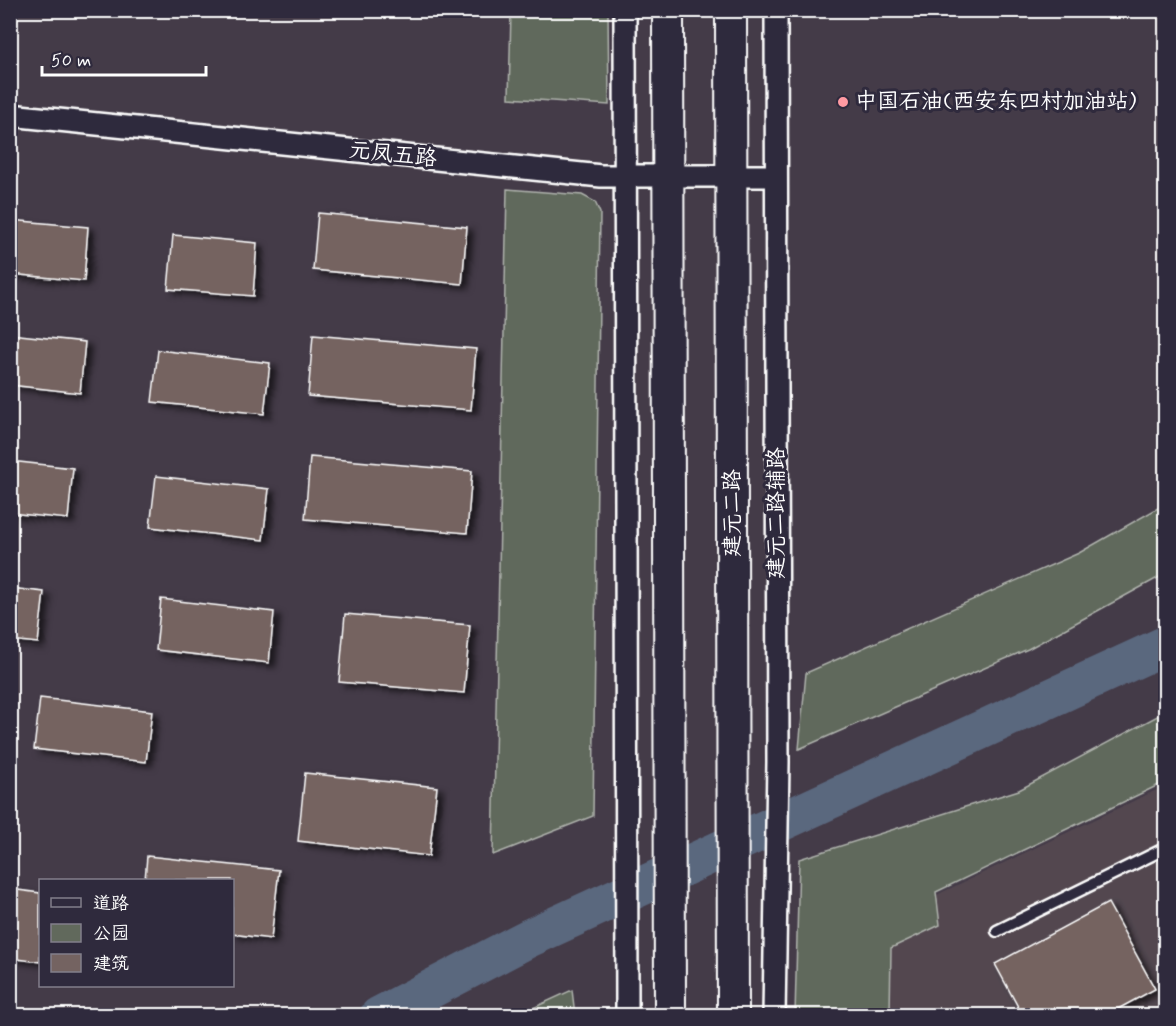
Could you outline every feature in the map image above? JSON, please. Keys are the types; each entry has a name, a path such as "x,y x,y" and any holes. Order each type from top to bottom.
{"main road":[{"path":"669,10 670,1016"},
{"name":"建元二路","path":"731,10 734,1016"}],"street":[{"path":"625,10 627,1016"},
{"name":"建元二路辅路","path":"774,1016 778,762 776,10"},
{"name":"元凤五路","path":"10,115 601,177 776,176"}],"lane":[{"path":"997,931 1166,848"}],"shaded area":[{"path":"1165,786 1165,1015 888,1015 888,918"}],"green space":[{"path":"511,11 608,11 609,105 509,98"},
{"path":"507,189 582,195 595,202 600,213 593,816 493,855"},
{"path":"1165,504 1165,574 1028,649 799,749 806,673 1079,553"},
{"path":"1165,712 1165,782 936,892 940,925 891,948 890,1015 795,1015 799,859 1019,790"},
{"path":"572,990 575,1015 518,1015"}],"building":[{"path":"318,213 467,227 462,284 313,270"},
{"path":"10,220 88,227 84,281 10,274"},
{"path":"173,235 257,243 253,296 168,289"},
{"path":"10,334 85,342 80,393 10,385"},
{"path":"313,335 476,349 471,410 308,396"},
{"path":"158,350 270,363 264,414 152,402"},
{"path":"310,457 472,471 467,533 305,519"},
{"path":"10,461 73,468 68,519 10,513"},
{"path":"156,476 269,489 263,540 150,527"},
{"path":"10,588 44,592 38,643 10,640"},
{"path":"161,599 274,612 269,663 156,650"},
{"path":"345,614 470,625 464,693 339,682"},
{"path":"40,698 152,711 146,762 34,749"},
{"path":"305,773 437,787 429,856 298,841"},
{"path":"147,856 279,870 271,939 234,934 234,879 145,879"},
{"path":"10,889 39,893 39,962 10,958"},
{"path":"1108,903 1155,989 1105,1016 1023,1016 995,964"}],"waterway":[{"path":"379,1016 529,938 1166,645"}],"place":[{"name":"中国石油(西安东四村加油站)","path":"843,102"}]}
